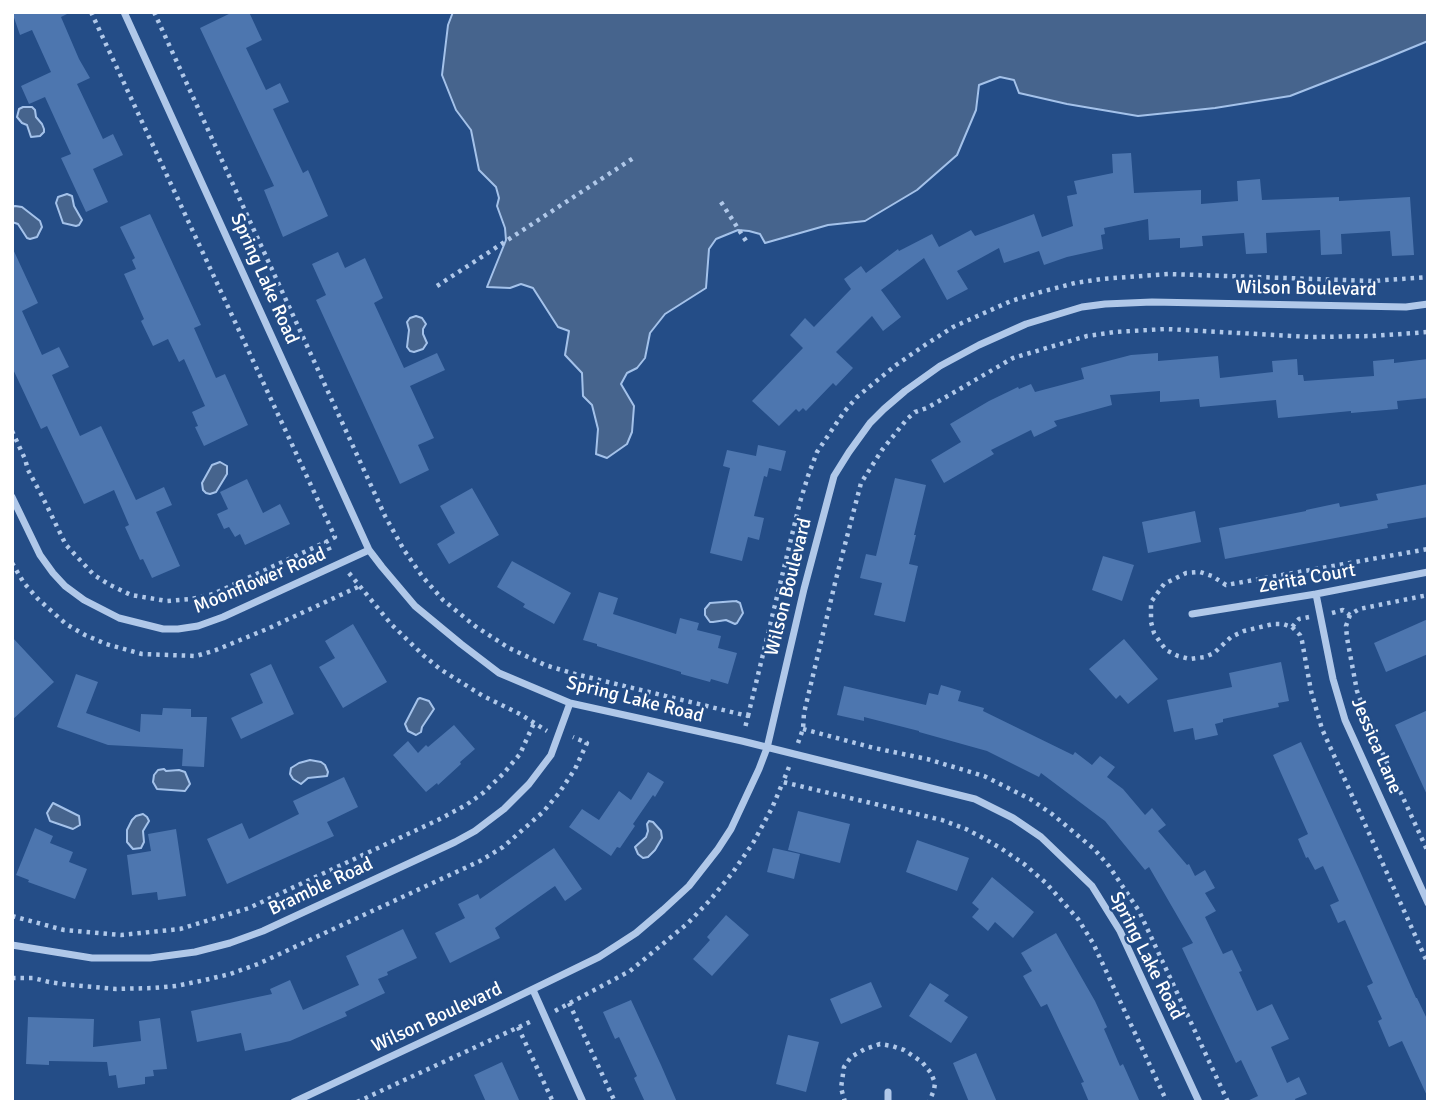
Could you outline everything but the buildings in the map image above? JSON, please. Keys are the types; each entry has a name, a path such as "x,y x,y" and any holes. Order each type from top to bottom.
{"street":[{"name":"Spring Lake Road","path":"124,12 369,550 415,606 499,673 570,703 742,741 975,799 1013,818 1041,838 1092,886 1120,931 1199,1102"},
{"name":"Wilson Boulevard","path":"294,1102 599,957 636,933 689,886 731,829 767,748 804,589 834,476 870,424 905,391 940,366 1026,324 1082,307 1105,304 1152,302 1406,307 1428,304"},
{"name":"Moonflower Road","path":"12,497 40,555 65,586 84,600 119,618 163,629 198,626 223,617 369,550"},
{"name":"Zerita Court","path":"1192,614 1317,594 1428,572"},
{"name":"Jessica Lane","path":"1317,594 1333,680 1345,720 1428,903"},
{"name":"Bramble Road","path":"12,945 92,958 150,958 195,952 263,931 475,831 529,785 551,755 570,703"},
{"path":"533,990 583,1102"},
{"path":"888,1092 888,1102"}],"path":[{"path":"154,12 385,516 422,576 443,600 475,626 509,648 545,665 748,716"},
{"path":"437,286 635,158"},
{"path":"721,202 748,244"},
{"path":"742,741 800,502 817,452 857,397 934,339 953,327 1011,301 1049,289 1101,279 1168,274 1373,281 1428,277"},
{"path":"1167,1102 1093,943 1078,919 1046,883 1024,864 985,839 942,820 783,782 803,729 804,713 861,483 882,450 915,412 927,408 1013,358 1087,336 1166,329 1311,337 1428,332"},
{"path":"12,431 28,470 66,545 94,575 131,595 167,601 213,594 326,542"},
{"path":"1350,615 1346,626 1347,638 1357,691 1370,726 1428,852"},
{"path":"1292,627 1300,635 1322,729 1428,964"},
{"path":"12,916 64,930 121,935 180,929 249,908 466,805 483,793 520,754 534,723"},
{"path":"569,1003 615,1102"},
{"path":"519,1027 553,1102"},
{"path":"845,1102 841,1088 844,1067 851,1057 880,1044 904,1050 922,1062 935,1083 929,1102"}],"water":[{"path":"453,12 1428,12 1428,41 1290,96 1215,108 1138,116 1019,93 1014,80 1000,77 979,85 976,110 957,155 917,190 865,221 828,225 765,243 760,234 738,230 716,239 709,249 706,288 665,314 650,333 645,358 637,368 627,373 621,384 634,406 632,432 627,444 607,458 596,454 598,429 592,405 583,396 582,373 565,355 569,331 558,327 533,288 521,284 510,288 487,287 506,240 505,228 497,206 499,198 496,187 479,170 471,130 456,110 442,75 448,25"},
{"path":"32,107 35,110 44,129 40,136 31,137 27,125 17,117 19,109"},
{"path":"67,194 72,196 82,220 76,226 63,223 56,203 58,197"},
{"path":"12,207 22,207 40,221 42,227 37,237 27,238 18,224 12,222"},
{"path":"416,316 422,318 426,324 423,334 427,343 423,349 414,352 407,347 407,322"},
{"path":"220,462 227,466 227,474 216,492 206,493 202,483 212,465"},
{"path":"710,603 740,603 743,613 735,624 726,620 710,622 705,615 705,609"},
{"path":"420,698 429,701 434,709 421,732 416,735 408,731 405,724"},
{"path":"310,760 325,765 327,776 308,778 301,784 293,779 291,768"},
{"path":"158,770 185,772 190,784 185,791 157,789 153,782 154,775"},
{"path":"53,803 79,816 80,825 73,829 50,821 47,813"},
{"path":"143,814 149,821 143,831 144,842 141,848 133,849 127,842 127,830 136,816"},
{"path":"649,821 661,831 662,838 655,850 643,858 635,847 646,837"}]}
